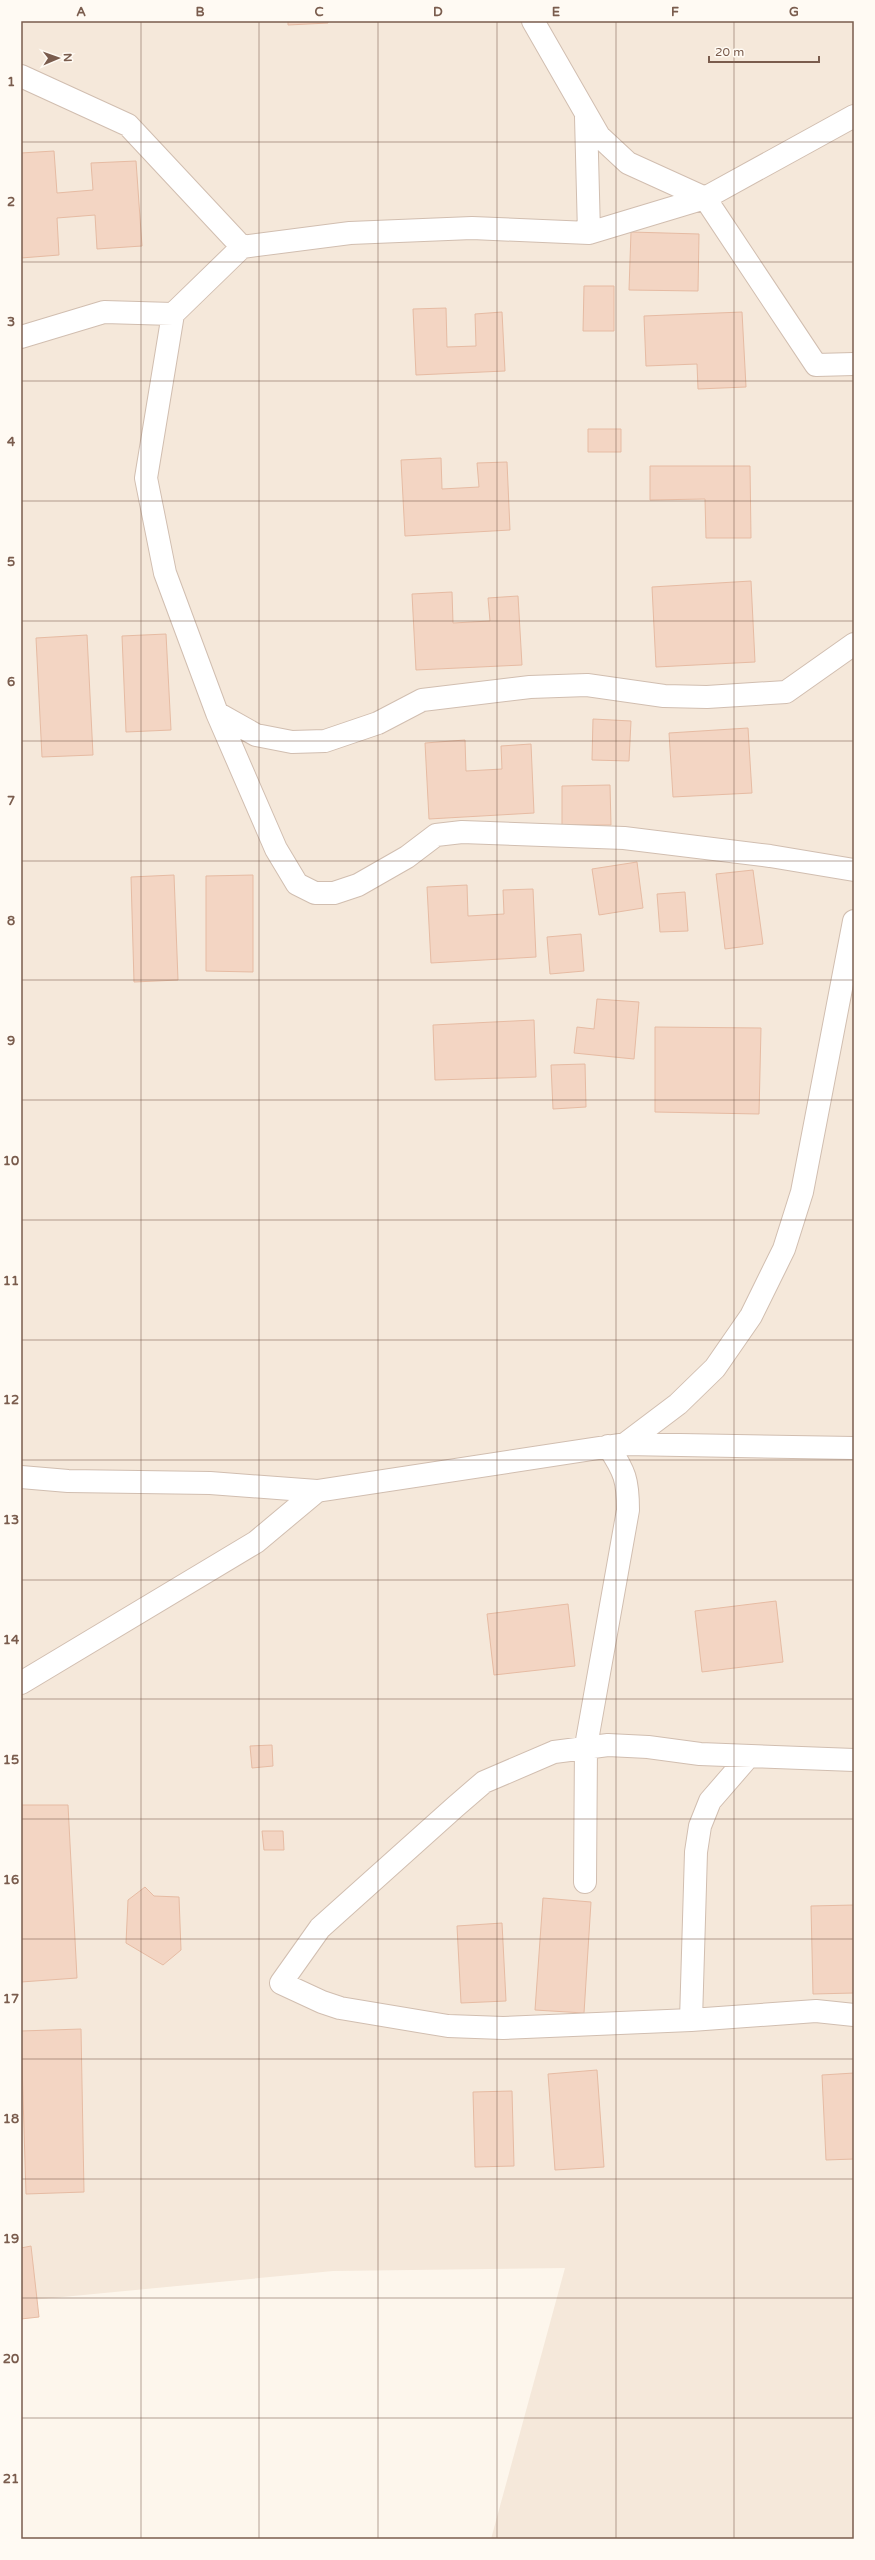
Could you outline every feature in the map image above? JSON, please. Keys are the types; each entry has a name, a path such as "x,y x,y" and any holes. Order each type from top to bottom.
{"street":[{"path":"532,21 599,136 628,162 705,198 816,365 854,364"},
{"path":"21,76 128,125 242,247"},
{"path":"586,114 589,233"},
{"path":"854,116 705,198 589,233 472,228 350,233 242,247 173,314 146,478 165,573 217,713 276,849 297,884 315,893 334,893 358,885 407,856 436,834 462,832 624,838 770,856 854,870"},
{"path":"21,337 104,312 173,314"},
{"path":"217,713 256,735 292,742 325,741 378,723 422,700 530,687 587,685 664,696 707,697 786,692 854,644"},
{"path":"616,1445 678,1404 715,1368 750,1316 784,1249 802,1192 854,921"},
{"path":"585,1882 586,1746 628,1510 628,1485 621,1466 616,1445"},
{"path":"21,1477 68,1482 210,1483 317,1491 616,1445 854,1448"},
{"path":"21,1683 256,1542 317,1491"},
{"path":"854,1760 700,1754 648,1747 586,1746 554,1752 484,1782 320,1928 281,1984 322,2002 340,2008 448,2026 503,2028 691,2020 816,2011 854,2015"},
{"path":"691,2020 696,1852 700,1826 710,1801 749,1756"}],"shaded area":[{"path":"21,21 854,21 854,2539 491,2539 565,2268 333,2271 21,2301"}],"building":[{"path":"288,21 328,21 328,23 288,25"},
{"path":"54,151 57,193 93,190 91,163 136,161 142,246 97,249 95,215 57,218 59,255 21,258 21,153"},
{"path":"631,232 699,234 698,291 629,290"},
{"path":"584,286 614,286 614,331 583,331"},
{"path":"446,308 447,347 476,346 475,314 502,312 505,371 416,375 413,309"},
{"path":"742,312 746,387 698,389 697,364 646,366 644,316"},
{"path":"588,429 621,429 621,452 588,452"},
{"path":"441,458 442,489 479,487 477,463 507,462 510,530 405,536 401,460"},
{"path":"650,466 750,466 751,538 706,538 705,499 650,500"},
{"path":"751,581 755,662 656,667 652,587"},
{"path":"452,592 453,623 490,621 488,598 518,596 522,665 416,670 412,594"},
{"path":"166,634 171,730 126,732 122,636"},
{"path":"87,635 93,755 42,757 36,638"},
{"path":"593,719 631,721 629,761 592,760"},
{"path":"748,728 752,793 673,797 669,733"},
{"path":"465,740 466,771 502,769 501,746 531,744 534,813 429,819 425,743"},
{"path":"610,785 611,825 562,825 562,786"},
{"path":"637,862 643,908 599,915 592,869"},
{"path":"753,870 763,944 725,949 716,874"},
{"path":"174,875 178,980 134,982 131,877"},
{"path":"253,875 253,972 206,971 206,876"},
{"path":"467,885 468,916 504,914 503,890 533,889 536,957 431,963 427,887"},
{"path":"685,892 688,931 660,932 657,894"},
{"path":"581,934 584,971 550,974 547,937"},
{"path":"597,999 639,1002 634,1059 574,1053 577,1027 594,1029"},
{"path":"534,1020 536,1077 435,1080 433,1025"},
{"path":"655,1027 761,1028 759,1114 655,1112"},
{"path":"585,1064 586,1107 553,1109 551,1065"},
{"path":"776,1601 783,1662 702,1672 695,1611"},
{"path":"568,1604 575,1666 494,1675 487,1614"},
{"path":"272,1745 273,1766 252,1768 250,1746"},
{"path":"21,1805 68,1805 77,1978 21,1982"},
{"path":"262,1831 283,1831 284,1850 264,1850"},
{"path":"145,1887 154,1896 179,1897 181,1950 163,1965 126,1943 128,1900"},
{"path":"543,1898 591,1902 584,2013 535,2010"},
{"path":"854,1905 854,1993 813,1994 811,1906"},
{"path":"502,1923 506,2001 461,2003 457,1926"},
{"path":"81,2029 84,2192 26,2194 21,2031"},
{"path":"597,2070 604,2167 555,2170 548,2074"},
{"path":"854,2073 854,2159 826,2160 822,2075"},
{"path":"512,2091 514,2166 475,2167 473,2092"},
{"path":"31,2246 39,2317 21,2319 21,2248"}]}
